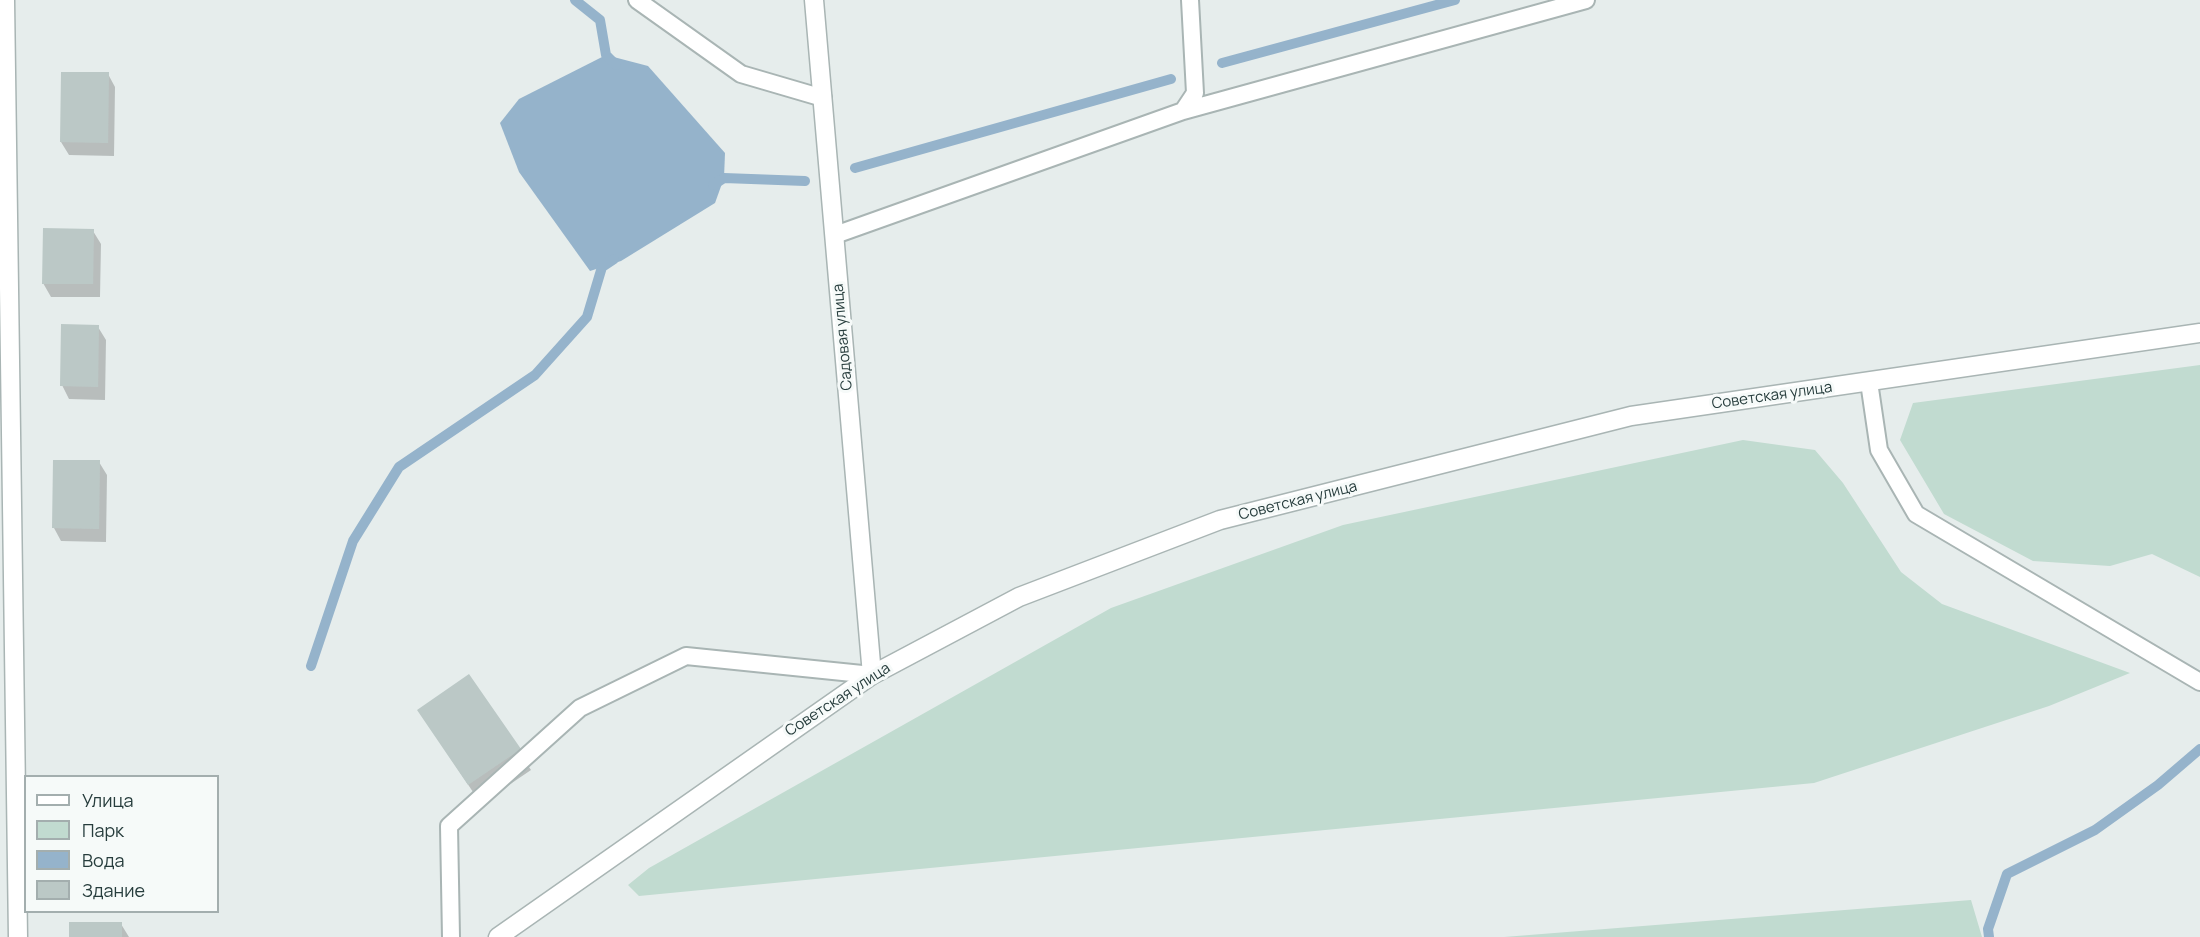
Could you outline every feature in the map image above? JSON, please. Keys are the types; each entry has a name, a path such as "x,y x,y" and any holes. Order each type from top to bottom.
{"street":[{"path":"5,0 18,937"},
{"name":"Садовая улица","path":"814,0 872,675"},
{"name":"Советская улица","path":"498,937 872,675 1019,597 1220,520 1631,416 2200,333"}],"lane":[{"path":"637,0 741,74 823,98"},
{"path":"1184,111 1195,93 1190,0"},
{"path":"835,235 1184,111 1586,0"},
{"path":"1869,382 1879,450 1916,514 2200,682"},
{"path":"451,937 449,826 580,708 686,656 872,675"}],"green space":[{"path":"2200,365 2200,577 2152,554 2110,566 2033,561 1944,514 1900,440 1913,403"},
{"path":"1743,440 1815,450 1843,483 1901,572 1942,604 2130,673 2049,706 1814,783 639,896 628,885 649,868 1111,608 1343,525"},
{"path":"1971,900 1982,937 1504,937"}],"water":[{"path":"606,55 648,66 725,153 724,178 715,203 621,261 590,271 519,172 500,123 519,99"}],"building":[{"path":"61,72 109,72 108,143 60,142"},
{"path":"43,228 94,229 93,284 42,284"},
{"path":"61,324 99,325 98,387 60,386"},
{"path":"53,460 100,460 99,529 52,528"},
{"path":"469,674 521,749 468,785 417,710"},
{"path":"69,922 122,922 122,937 69,937"}],"waterway":[{"path":"575,0 600,20 606,55 616,65"},
{"path":"1222,63 1455,0"},
{"path":"855,168 1171,79"},
{"path":"713,185 724,178 805,181"},
{"path":"311,666 353,541 399,467 535,375 587,317 602,267 614,259"},
{"path":"1989,937 1988,929 2007,874 2095,830 2158,785 2200,749"}]}
